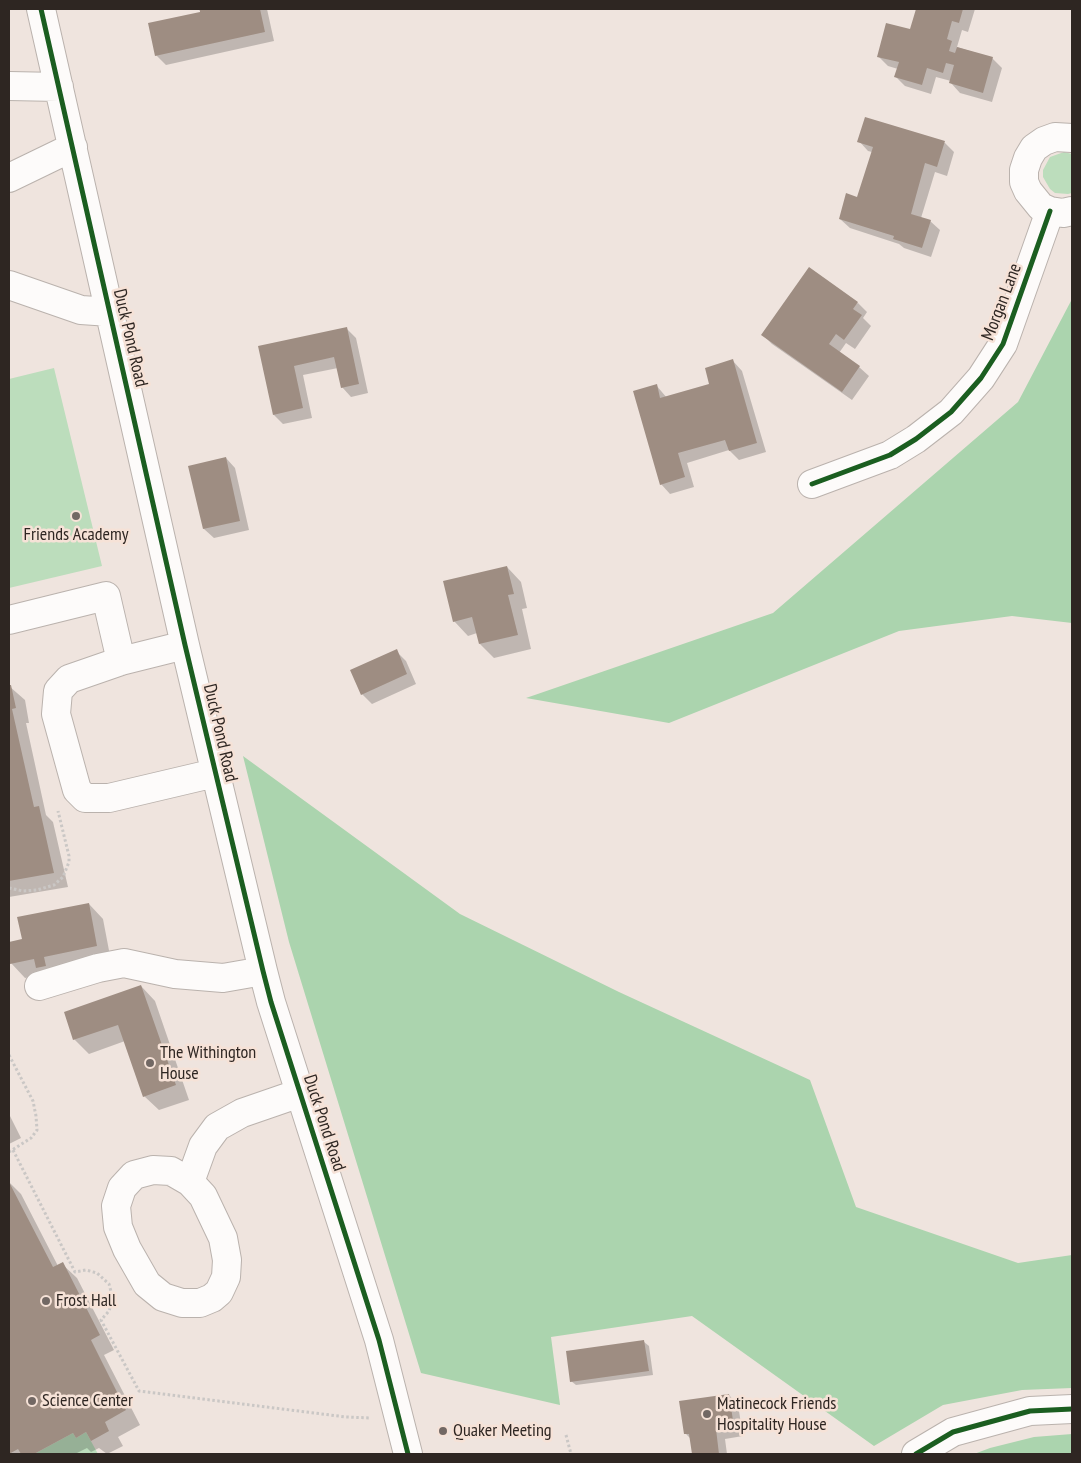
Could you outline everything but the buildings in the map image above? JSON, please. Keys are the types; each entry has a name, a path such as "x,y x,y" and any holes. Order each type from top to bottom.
{"street":[{"name":"Duck Pond Road","path":"41,9 185,645 262,971 379,1340 408,1454"},
{"path":"9,86 59,86"},
{"name":"Morgan Lane","path":"812,484 890,454 916,439 951,412 975,385 1003,344 1061,211 1041,207 1028,191 1024,182 1024,170 1028,158 1034,148 1044,141 1055,137 1072,138"},
{"path":"9,178 73,146"},
{"path":"9,285 81,310 110,312"},
{"path":"9,620 106,596 121,661"},
{"path":"185,645 121,661 69,679 58,691 56,714 76,790 85,798 109,798 215,773"},
{"path":"39,986 98,968 124,964 175,974 223,978 262,971"},
{"path":"190,1182 203,1146 217,1127 242,1113 300,1093"},
{"path":"153,1170 170,1171 190,1182 203,1196 223,1238 227,1260 226,1277 219,1292 212,1298 200,1303 182,1304 163,1297 147,1284 127,1249 118,1227 116,1206 122,1188 134,1175 153,1170"},
{"path":"916,1454 953,1432 1030,1412 1072,1409"},
{"path":"391,1454 398,1414"}],"path":[{"path":"9,888 23,891 37,890 54,885 63,877 69,856 55,803"},
{"path":"9,1055 33,1101 37,1130 31,1138 11,1151 75,1272 86,1270 97,1273 109,1284 112,1301 109,1311 101,1320 139,1391 346,1417 371,1418 398,1414"},
{"path":"566,1434 572,1454"}],"green space":[{"path":"1064,152 1072,154 1072,193 1068,194 1055,193 1050,189 1043,177 1043,170 1050,157"},
{"path":"1072,299 1072,623 1012,616 899,631 669,723 526,698 773,613 1018,402"},
{"path":"54,368 102,566 9,588 9,379"},
{"path":"243,756 460,914 619,992 810,1080 856,1207 1018,1263 1072,1255 1072,1388 1022,1390 943,1405 874,1446 692,1316 551,1337 560,1405 421,1373 289,942"},
{"path":"86,1432 98,1454 34,1454 73,1433 76,1438"},
{"path":"1072,1434 1072,1454 974,1454 1034,1437"}],"cycle path":[{"path":"41,9 185,645 263,971 271,1002 379,1340 408,1454"},
{"path":"812,484 890,455 916,439 951,412 981,378 1003,344 1050,211"},
{"path":"916,1454 953,1432 1030,1411 1072,1409"}],"place":[{"name":"Friends Academy","path":"76,516"},
{"name":"The Withington House","path":"150,1063"},
{"name":"Frost Hall","path":"46,1301"},
{"name":"Science Center","path":"32,1401"},
{"name":"Matinecock Friends Hospitality House","path":"707,1414"},
{"name":"Quaker Meeting","path":"443,1431"}]}
